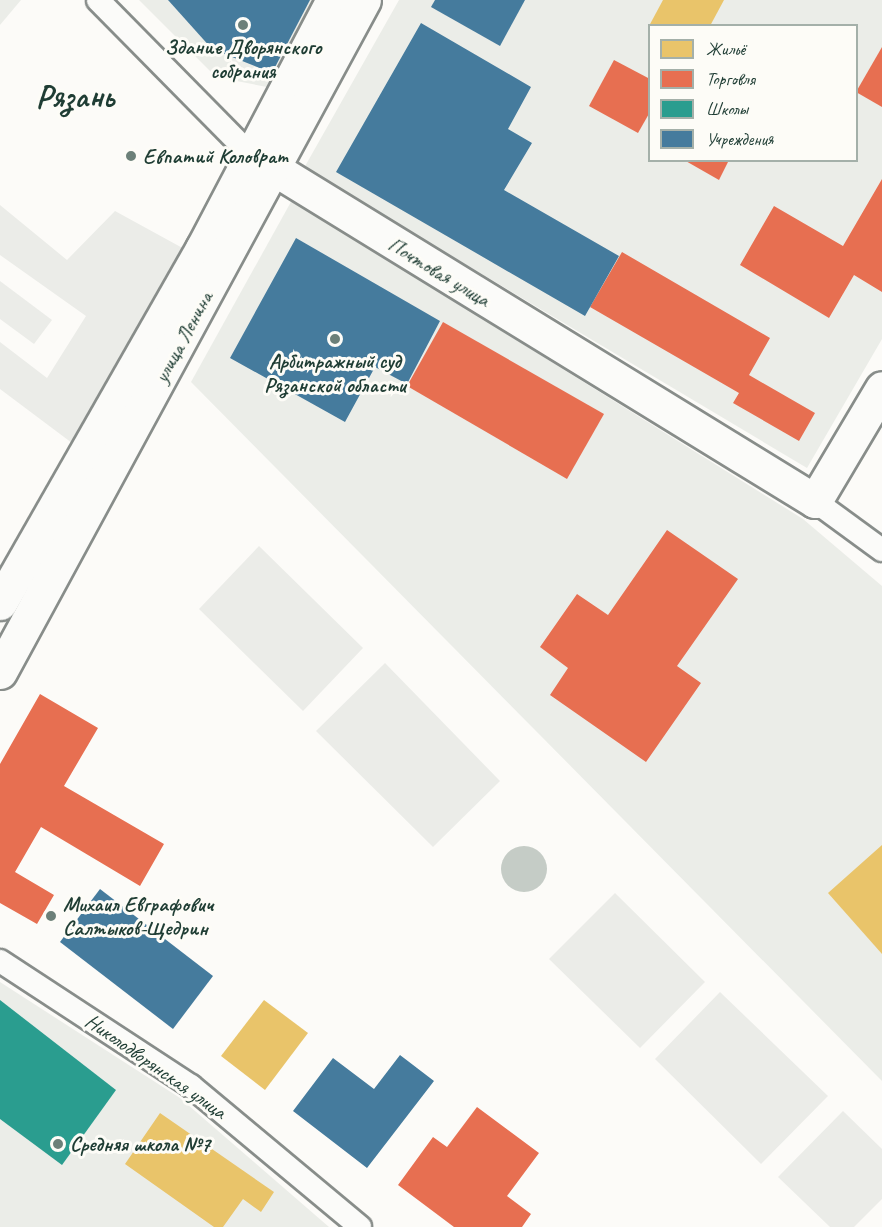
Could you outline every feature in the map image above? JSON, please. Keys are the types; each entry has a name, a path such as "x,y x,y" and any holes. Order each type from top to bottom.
{"main road":[{"name":"улица Ленина","path":"0,672 262,161 333,0"},
{"name":"улица Ленина","path":"0,603 202,249 262,161 364,0"},
{"name":"Почтовая улица","path":"262,161 815,501"},
{"path":"815,501 882,388"}],"street":[{"name":"Почтовая улица","path":"98,0 262,161"},
{"path":"815,501 882,550"},
{"name":"Николодворянская улица","path":"0,961 191,1086 360,1227"}],"shaded area":[{"path":"0,0 21,0 0,25"},
{"name":"Здание Дворянского собрания","path":"139,0 318,0 272,88 216,77"},
{"path":"399,0 882,0 882,339 807,468 304,168"},
{"path":"292,200 803,519 882,586 882,1081 191,382"},
{"path":"0,205 67,260 115,211 188,251 76,446 0,389 0,342 47,378 86,316 0,255"},
{"path":"0,281 52,320 34,344 0,319"},
{"path":"259,546 363,648 303,711 199,609"},
{"path":"385,663 500,781 433,847 316,731"},
{"path":"524,846 540,853 547,869 540,885 524,892 508,885 501,869 508,853"},
{"path":"615,893 705,982 640,1048 549,959"},
{"path":"0,982 180,1098 329,1227 0,1227"},
{"path":"720,992 828,1096 761,1164 655,1059"},
{"path":"843,1111 882,1149 882,1199 854,1227 830,1227 778,1177"}],"building: Жильё":[{"path":"663,0 724,0 711,24 650,24"},
{"path":"882,845 882,954 828,893"},
{"path":"264,1000 308,1033 265,1090 221,1056"},
{"path":"160,1113 274,1192 261,1212 243,1199 223,1227 214,1227 125,1164"}],"building: Торговля":[{"path":"882,47 882,107 858,93 858,89"},
{"path":"614,60 648,78 648,116 638,133 589,106"},
{"path":"688,162 728,162 719,180"},
{"path":"882,179 882,292 854,275 829,318 740,265 774,206 843,246"},
{"path":"622,252 770,338 749,375 815,413 799,441 733,403 739,393 590,307"},
{"path":"443,322 604,414 567,479 407,386"},
{"path":"667,530 738,579 677,666 701,683 646,762 550,695 568,668 540,647 577,594 608,615"},
{"path":"40,694 98,728 64,786 164,844 140,886 41,827 15,872 54,895 37,924 0,903 0,764"},
{"path":"477,1107 539,1153 507,1196 531,1214 522,1227 454,1227 398,1185 433,1137 447,1147"}],"building: Школы":[{"path":"0,1000 116,1090 62,1165 0,1119"}],"building: Учреждения":[{"name":"Здание Дворянского собрания","path":"168,0 310,0 272,73 212,49"},
{"path":"435,0 525,0 500,46 431,7"},
{"path":"421,23 531,87 508,129 532,143 504,190 619,256 585,316 336,172"},
{"name":"Арбитражный суд Рязанской области","path":"296,238 440,321 407,384 375,367 345,422 230,358"},
{"path":"100,889 213,976 173,1029 60,942"},
{"path":"400,1055 434,1081 367,1168 293,1111 333,1058 374,1089"}],"place":[{"name":"Здание Дворянского собрания","path":"243,25"},
{"name":"Евпатий Коловрат","path":"131,156"},
{"name":"Арбитражный суд Рязанской области","path":"335,339"},
{"name":"Михаил Евграфович Салтыков-Щедрин","path":"51,916"},
{"name":"Средняя школа №7","path":"58,1144"}],"district":[{"name":"Рязань","path":"75,97"}]}
